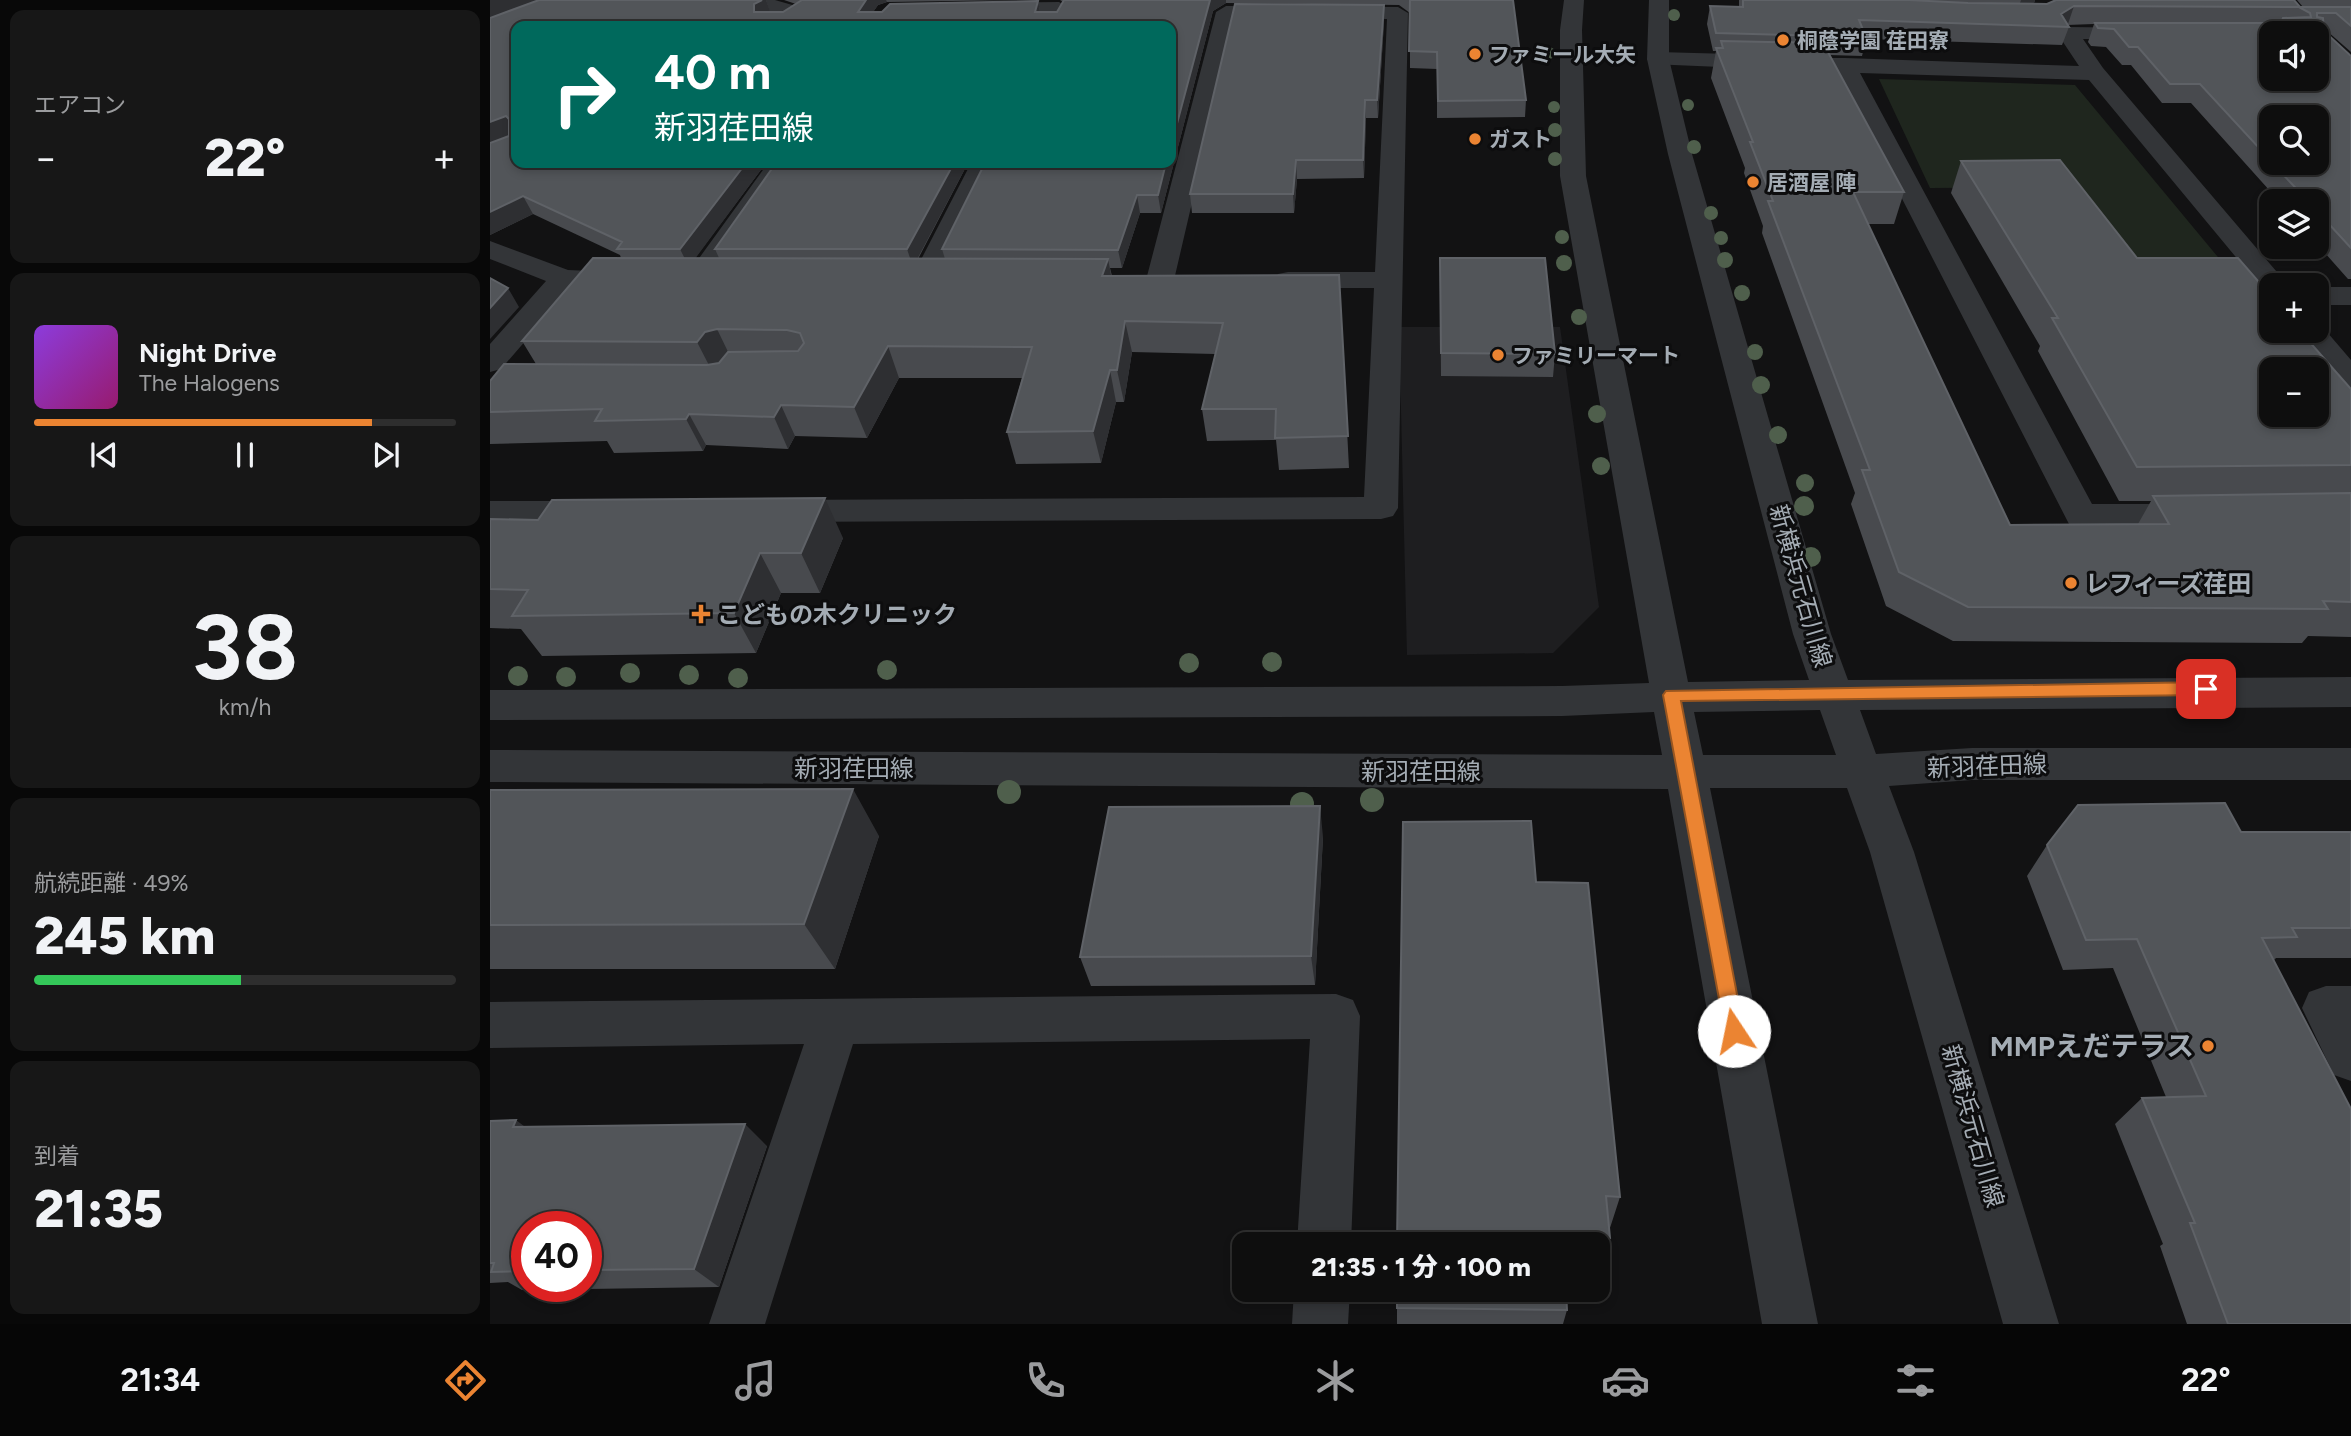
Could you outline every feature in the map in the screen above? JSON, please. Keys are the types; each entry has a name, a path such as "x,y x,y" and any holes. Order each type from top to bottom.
{"street":[{"path":"752,0 799,13 781,21"},
{"path":"1574,0 1571,30 1573,176 1790,1324"},
{"name":"新横浜元石川線","path":"1659,0 1658,59 1680,154 1812,634 1892,852 2031,1324"},
{"path":"966,10 1059,8 1052,21"},
{"path":"754,511 1381,509 1398,12 1226,12 1159,280"},
{"path":"2174,32 2067,33 2095,73 2264,273"},
{"path":"1658,59 2095,73"},
{"path":"1845,65 2081,516 2230,514"},
{"path":"490,249 564,278 688,279 776,168"},
{"path":"926,279 981,168"},
{"path":"495,377 564,278"},
{"path":"1268,280 1390,281"},
{"path":"2329,296 2351,296"},
{"path":"2321,343 2351,380"},
{"path":"490,512 629,512"},
{"path":"490,705 1562,701 1672,695 1950,694 2206,689 2351,692"},
{"name":"新羽荏田線","path":"490,766 1685,772 1864,771 1972,764 2351,764"},
{"path":"2351,1008 2326,1008 2351,1058"},
{"path":"490,1025 1336,1016 1325,1232"},
{"path":"737,1324 835,1023"},
{"path":"1320,1324 1321,1302"}],"shaded area":[{"path":"1879,79 2075,85 2242,286 2121,285 2053,187 1930,188"},
{"path":"1399,327 1560,327 1599,607 1553,653 1407,655"}],"building":[{"path":"539,0 762,0 754,4 754,12 783,12 802,0 866,0 858,12 882,12 890,4 1038,1 1035,12 1057,12 1064,0 1210,0 1176,127 1176,21 511,21 511,168 742,168 680,249 617,249 622,242 523,196 490,212 490,143 509,136 509,119 506,116 490,122 490,18"},
{"path":"1410,0 1513,0 1526,100 1438,101 1437,52 1409,51"},
{"path":"1743,0 1909,0 2047,4 2056,0 2294,0 2300,7 2351,7 2351,26 2336,13 2317,13 2317,17 2323,18 2323,21 2282,21 2283,18 2311,17 2310,13 2299,7 2074,6 2061,14 2069,27 1859,20 1866,37 1716,33 1710,6 1743,7"},
{"path":"1235,4 1384,5 1377,100 1365,100 1363,160 1296,160 1293,194 1190,194"},
{"path":"2095,23 2259,23 2259,91 2329,91 2329,36 2351,56 2351,248 2329,224 2329,189 2297,189 2283,175 2329,175 2329,105 2259,105 2259,148 2200,84 2170,84 2138,47 2129,47 2114,29 2098,28"},
{"path":"1721,41 1823,43 1904,192 1853,192 2010,525 2169,524 2153,496 2351,493 2351,602 2323,601 2328,609 1968,607 1899,572 1862,470 1870,470 1768,201 1773,201 1716,48 1723,48"},
{"path":"2060,160 2137,258 2238,258 2259,282 2259,343 2311,343 2323,357 2259,357 2259,427 2329,427 2329,364 2351,389 2351,465 2137,467 2052,318 2058,318 1961,161"},
{"path":"772,168 951,168 907,249 715,249"},
{"path":"982,168 1165,168 1158,195 1137,195 1118,250 942,249"},
{"path":"593,258 1108,259 1102,276 1339,275 1348,436 1275,438 1276,409 1202,409 1223,323 1125,321 1117,370 1110,370 1093,431 1007,432 1032,347 888,346 854,407 781,405 774,417 689,414 686,419 595,421 602,409 490,412 490,381 504,364 707,365 719,363 728,352 798,351 804,343 800,333 787,330 717,329 705,332 697,342 522,341"},
{"path":"1440,258 1545,258 1555,354 1441,353"},
{"path":"490,278 508,288 490,308"},
{"path":"825,498 801,553 760,553 734,613 512,616 528,590 490,589 490,519 538,520 552,500"},
{"path":"853,789 804,924 490,925 490,790"},
{"path":"2225,803 2241,832 2351,832 2351,928 2292,928 2297,937 2262,938 2351,1109 2351,1324 2228,1324 2190,1223 2195,1223 2142,1098 2206,1096 2137,939 2086,940 2047,845 2078,805"},
{"path":"1320,806 1311,956 1080,957 1109,807"},
{"path":"1531,821 1536,882 1588,883 1620,1197 1606,1196 1609,1232 1397,1232 1403,822"},
{"path":"516,1120 513,1127 745,1124 694,1269 602,1270 602,1211 511,1211 511,1271 491,1272 494,1263 490,1263 490,1121"},
{"path":"1397,1302 1567,1302 1567,1310 1397,1308"}],"place":[{"name":"桐蔭学園 荏田寮","path":"1783,40"},
{"name":"ファミール大矢","path":"1475,54"},
{"name":"ガスト","path":"1475,139"},
{"name":"居酒屋 陣","path":"1753,182"},
{"name":"ファミリーマート","path":"1498,355"},
{"name":"レフィーズ荏田","path":"2071,583"},
{"name":"こどもの木クリニック","path":"701,614"},
{"name":"MMPえだテラス","path":"2208,1046"}],"route":[{"path":"1734,1031 1698,851 1672,695 1950,694 2206,689"}]}
